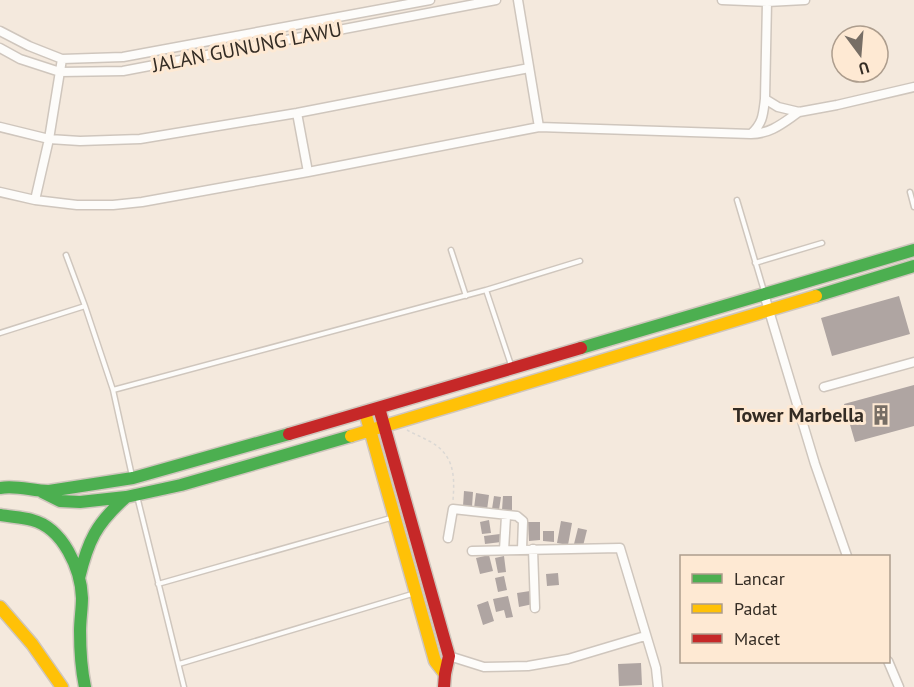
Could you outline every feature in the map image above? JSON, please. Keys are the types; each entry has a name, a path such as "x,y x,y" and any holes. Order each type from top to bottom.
{"street":[{"name":"JALAN GUNUNG LAWU","path":"0,32 62,58 123,57 430,0"},
{"name":"JALAN GUNUNG LAWU","path":"0,48 20,59 60,72 123,71 496,0"},
{"path":"518,0 539,127"},
{"path":"722,0 767,2 805,0"},
{"path":"751,134 762,120 765,99 767,2"},
{"path":"35,200 49,139 62,58"},
{"path":"0,127 49,139 80,141 140,139 297,113 529,68"},
{"path":"765,99 778,107 799,112 914,87"},
{"path":"0,192 35,200 77,205 113,205 142,202 308,172 539,127 763,134 799,112"},
{"path":"297,113 308,172"},
{"path":"0,488 12,486 41,491 86,486 133,477 379,408 914,250"},
{"path":"41,491 60,501 99,501 181,485 370,431 914,266"},
{"path":"764,294 815,464 847,555"},
{"path":"824,387 914,362"},
{"path":"379,408 449,656 443,683"},
{"path":"365,412 443,683"},
{"path":"79,578 90,539 99,523 109,511 131,496"},
{"path":"448,538 453,509 517,516 523,521 522,549"},
{"path":"0,515 34,520 49,528 66,546 79,578 82,598 80,630 84,687"},
{"path":"504,550 506,516"},
{"path":"472,551 620,548 656,668 658,687"},
{"path":"533,549 535,608"},
{"path":"0,607 32,644 62,687"},
{"path":"449,656 484,667 528,666 568,658 645,636"},
{"path":"889,663 899,687"}],"lane":[{"path":"910,192 914,207"},
{"path":"737,200 764,294"},
{"path":"756,263 822,243"},
{"path":"451,250 466,296"},
{"path":"66,255 113,390 133,477"},
{"path":"113,390 466,296 580,261"},
{"path":"486,290 512,368"},
{"path":"0,333 85,306"},
{"path":"131,496 158,584 184,687"},
{"path":"158,584 394,516"},
{"path":"179,664 416,592"}],"path":[{"path":"403,421 406,430 431,442 447,455 453,472 453,509"}],"building":[{"path":"899,296 910,334 832,356 821,318"},
{"name":"Tower Marbella","path":"914,385 914,426 855,442 844,404"},
{"path":"464,491 473,492 472,507 463,506"},
{"path":"476,493 489,495 487,510 474,508"},
{"path":"494,496 501,497 499,510 492,509"},
{"path":"503,496 512,496 512,511 502,510"},
{"path":"489,520 491,533 482,534 480,522"},
{"path":"561,521 572,523 568,545 557,543"},
{"path":"528,522 540,522 540,540 529,541"},
{"path":"578,528 587,530 583,546 574,544"},
{"path":"543,531 554,531 554,542 543,541"},
{"path":"500,534 501,542 485,544 484,536"},
{"path":"489,555 493,571 480,574 476,558"},
{"path":"504,556 506,572 498,573 495,558"},
{"path":"558,573 559,585 547,586 546,574"},
{"path":"504,576 507,590 498,592 495,578"},
{"path":"530,591 533,604 519,607 517,593"},
{"path":"508,596 513,617 506,618 504,610 496,612 493,599"},
{"path":"488,601 494,621 483,625 477,605"},
{"path":"641,663 642,685 619,686 618,664"}],"traffic: fast":[{"path":"581,348 914,250"},
{"path":"816,296 914,266"},
{"path":"0,488 49,491 133,478 289,434"},
{"path":"42,492 60,501 80,502 126,497 181,485 351,436"},
{"path":"79,578 94,534 107,516 125,498"},
{"path":"0,515 28,519 43,524 61,541 74,563 82,598 80,645 85,687"}],"traffic: slow":[{"path":"351,436 816,296"},
{"path":"365,412 435,661 445,674"},
{"path":"0,607 32,644 62,687"}],"traffic: jam":[{"path":"289,434 581,348"},
{"path":"379,408 449,656 444,687"}],"place":[{"name":"Tower Marbella","path":"881,415"}]}
